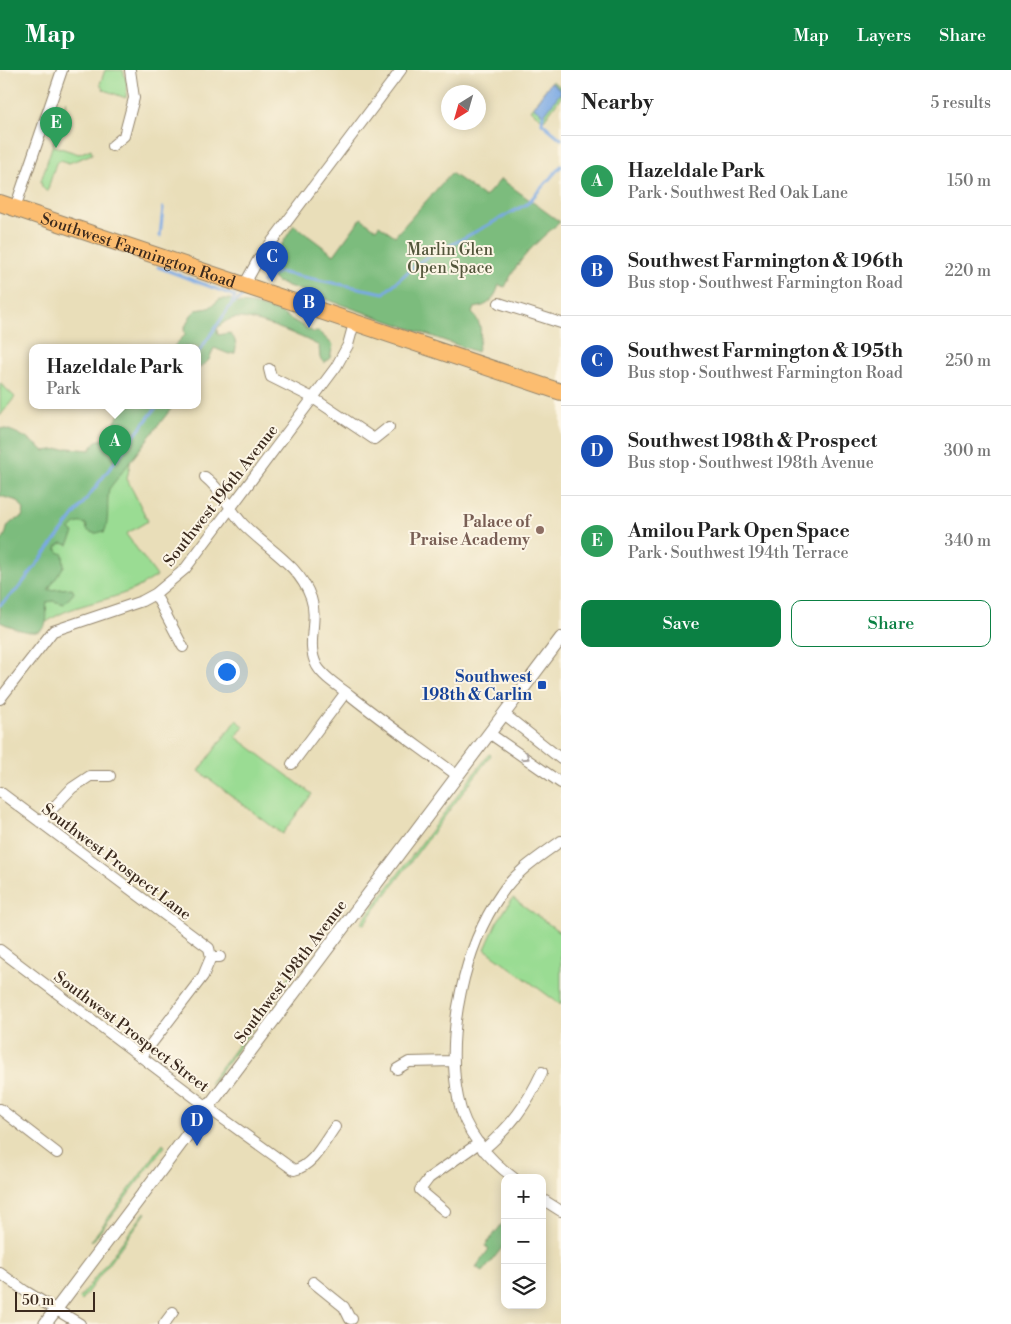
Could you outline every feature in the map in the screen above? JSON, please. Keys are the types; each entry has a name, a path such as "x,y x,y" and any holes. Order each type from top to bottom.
{"main road":[{"name":"Southwest Farmington Road","path":"8,205 561,392"}],"street":[{"path":"8,205 62,70"},
{"path":"112,146 124,136 134,98 130,70"},
{"path":"252,288 248,278 258,260 401,70"},
{"path":"499,303 561,323"},
{"name":"Southwest 196th Avenue","path":"0,699 53,632 142,601 155,594 185,569 341,359 354,323"},
{"path":"269,369 271,377 313,398 374,439 389,427"},
{"path":"205,477 218,487 242,524 283,557 303,580 314,608 311,641 313,654 324,674 458,776"},
{"path":"155,594 183,648"},
{"name":"Southwest 198th Avenue","path":"45,1324 561,638"},
{"path":"292,764 346,692"},
{"path":"504,714 561,759"},
{"path":"489,733 561,783"},
{"path":"40,822 72,788 90,776 110,776"},
{"name":"Southwest Prospect Lane","path":"0,792 208,948 216,957 142,1056"},
{"path":"509,1174 498,1166 481,1146 469,1127 458,1100 454,1043 459,1001 480,929 501,893 521,871 561,841"},
{"name":"Southwest Prospect Street","path":"0,950 294,1170 302,1168 310,1161 335,1127"},
{"path":"397,1069 409,1062 454,1061"},
{"path":"444,1211 420,1190 429,1178 504,1133 529,1100 542,1072"},
{"path":"0,1109 57,1153"},
{"path":"546,1202 561,1211"},
{"path":"0,1273 80,1324"},
{"path":"313,1282 344,1307 351,1320"},
{"path":"164,1324 173,1312"}],"green space":[{"path":"105,70 123,70 127,83 126,98 104,90 100,84"},
{"path":"552,81 561,87 561,97 544,120 530,110"},
{"path":"67,100 54,146 79,154 91,149 92,154 69,163 61,160 56,163 47,192 42,187 41,181"},
{"name":"Marlin Glen Open Space","path":"451,173 485,197 501,179 560,222 528,252 505,287 499,285 495,295 487,304 474,308 472,313 480,327 480,341 477,352 277,282 270,275 270,263 294,225 334,255 361,218 376,229 379,225 395,236"},
{"path":"220,299 230,299 237,303 252,304 277,311 313,332 319,332 333,345 330,358 324,363 320,358 319,346 290,332 255,321 234,318 226,321 217,329 218,335 229,333 235,339 235,353 229,354 214,348 209,360 201,367 201,344 176,344 185,335 184,329 191,315 196,310 209,308"},
{"path":"0,383 15,397 0,416"},
{"path":"121,409 171,409 109,489 107,523 104,533 103,531 91,532 87,530 86,524 78,523 70,530 74,533 68,545 62,543 56,547 58,552 63,554 64,566 48,590 72,588 74,593 64,604 53,601 47,602 46,622 43,628 38,631 26,631 0,622 0,543 9,525 22,517 24,510 18,501 0,496 0,428 24,437 44,451 68,448 90,450 96,441 108,438"},
{"path":"132,454 127,479 148,521 126,534 157,576 127,592 64,612 44,624 35,633 0,606 0,569"},
{"path":"236,720 244,726 236,737 312,794 282,834 199,771"},
{"path":"489,754 491,755 363,925 361,923"},
{"path":"513,898 561,933 561,1005 485,949 497,922"},
{"path":"302,960 304,961 211,1084 210,1082"},
{"path":"163,1144 165,1146 92,1242 91,1241"},
{"path":"146,1213 81,1301 79,1299"},
{"path":"501,1225 501,1249 483,1272 476,1267 489,1249 485,1246"}],"water":[{"path":"551,82 561,92 544,115 533,107"}],"waterway":[{"path":"543,114 542,123 561,139"},
{"path":"263,282 278,272 384,293 419,262 527,204 561,166"},
{"path":"160,236 163,208"},
{"path":"158,267 235,296 231,305 201,349"},
{"path":"231,305 245,295"},
{"path":"0,605 18,589 155,409"}],"place":[{"name":"Amilou Park Open Space","path":"56,148"},
{"name":"Southwest Farmington & 195th","path":"272,282"},
{"name":"Southwest Farmington & 196th","path":"309,328"},
{"name":"Hazeldale Park","path":"115,466"},
{"name":"Palace of Praise Academy","path":"540,530"},
{"name":"Southwest 198th & Carlin","path":"542,685"},
{"name":"Southwest 198th & Prospect","path":"197,1146"}]}
